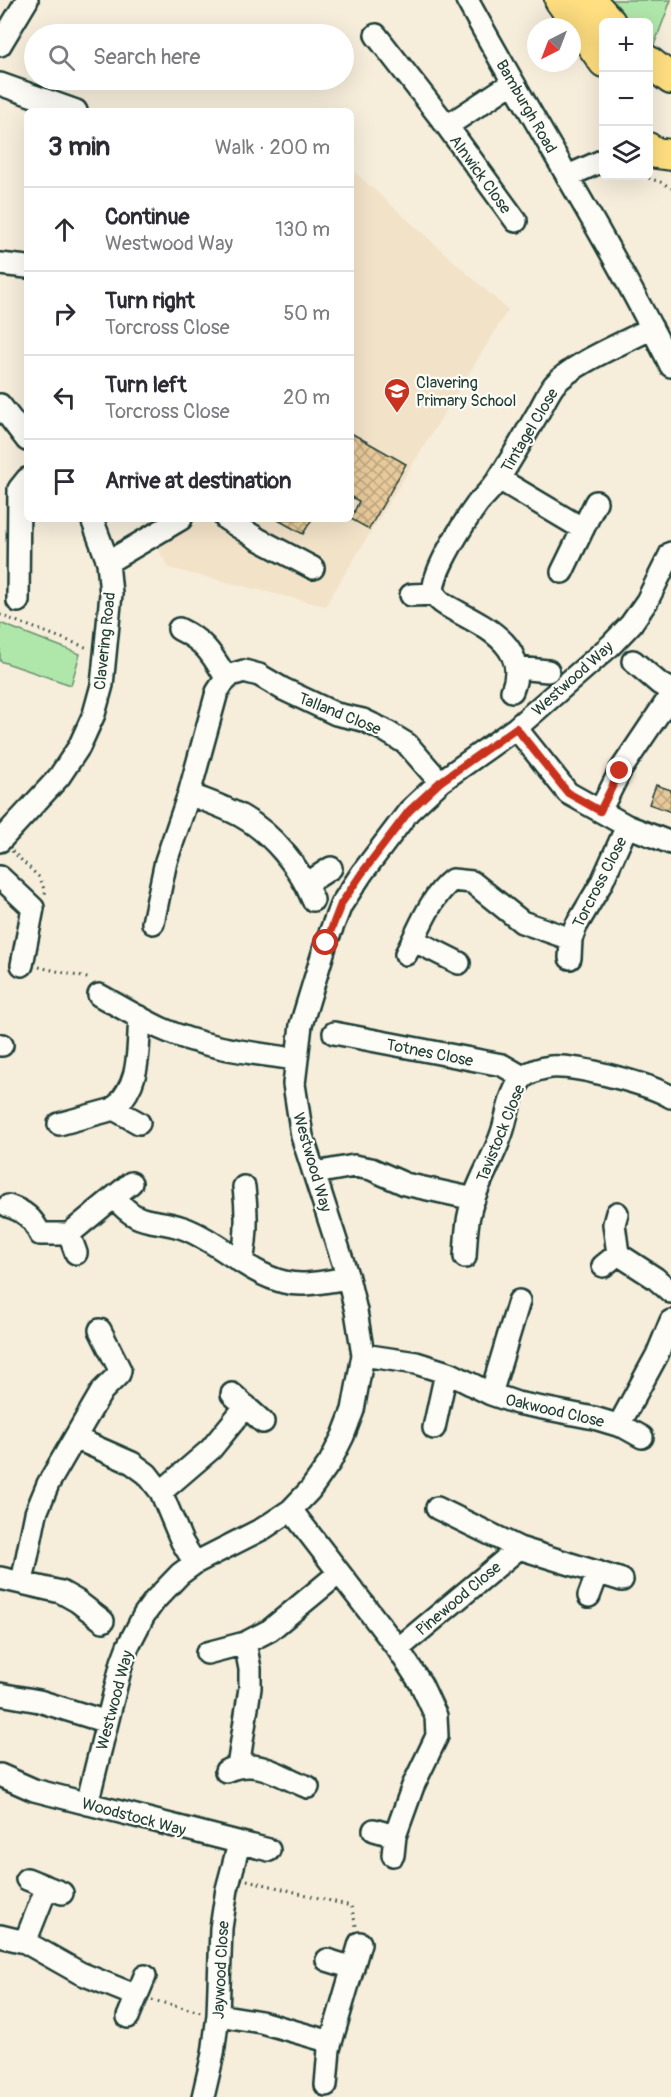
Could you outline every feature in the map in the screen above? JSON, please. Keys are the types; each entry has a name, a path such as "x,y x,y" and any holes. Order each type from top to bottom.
{"highway":[{"path":"560,0 599,56"},
{"path":"590,0 606,18"},
{"path":"653,65 671,79"},
{"path":"653,89 671,84"}],"street":[{"path":"0,45 27,0"},
{"name":"Bamburgh Road","path":"467,0 512,83 568,176"},
{"name":"Alnwick Close","path":"376,35 447,126 516,221"},
{"name":"Alnwick Close","path":"447,126 512,83"},
{"path":"0,84 68,108"},
{"path":"599,162 568,176 671,366"},
{"path":"0,264 24,267"},
{"name":"Tintagel Close","path":"435,594 436,577 462,527 480,501 500,479 555,385 587,362 652,328"},
{"path":"0,405 24,436"},
{"name":"Tintagel Close","path":"500,479 583,529"},
{"path":"18,602 18,489 24,482"},
{"path":"562,572 596,502"},
{"name":"Clavering Road","path":"0,842 59,777 79,747 94,714 106,656 111,594 108,562 93,522"},
{"path":"108,562 176,522"},
{"path":"231,522 252,536 313,567"},
{"name":"Westwood Way","path":"87,1804 122,1662 135,1630 149,1608 167,1586 195,1563 264,1528 291,1510 310,1490 330,1462 353,1410 363,1356 356,1311 348,1278 302,1136 294,1084 301,1025 326,943 341,904 409,811 440,782 516,728 611,645 631,624 647,601 671,553"},
{"path":"411,595 435,594 447,606 498,637 516,660 516,683 512,691"},
{"path":"153,923 166,861 189,794 217,692 227,679 211,653 197,638 179,629"},
{"path":"633,661 660,684 671,689"},
{"path":"517,668 548,671"},
{"name":"Talland Close","path":"227,679 244,671 259,675 336,714 363,720 384,730 407,744 440,782"},
{"path":"600,811 620,771 671,695"},
{"name":"Torcross Close","path":"516,728 568,793 627,826 671,843"},
{"path":"189,794 241,816 264,833 281,849 310,892 331,868"},
{"name":"Torcross Close","path":"459,963 410,947 443,887 452,880 472,882 522,922 570,949 576,926 601,884 627,826"},
{"path":"0,877 33,908 22,965"},
{"path":"99,994 162,1029 221,1048 296,1059"},
{"path":"59,1124 114,1109 124,1098 138,1066 140,1017"},
{"name":"Totnes Close","path":"334,1033 502,1065 523,1077"},
{"name":"Tavistock Close","path":"465,1257 470,1212 474,1199 498,1148 510,1101 523,1077 536,1070 551,1067 574,1069 639,1083 671,1097"},
{"path":"114,1109 139,1123"},
{"name":"Tavistock Close","path":"315,1173 354,1166 371,1168 405,1184 474,1199"},
{"path":"8,1206 26,1214 36,1224 40,1233 72,1244 114,1197 131,1183"},
{"path":"242,1261 247,1209 244,1187"},
{"path":"114,1197 134,1217 182,1228 198,1235 266,1276 293,1284 310,1284 348,1278"},
{"path":"617,1213 611,1260 655,1278 671,1292"},
{"name":"Oakwood Close","path":"491,1394 519,1301"},
{"name":"Oakwood Close","path":"619,1425 657,1355 671,1321"},
{"path":"22,1582 36,1513 48,1484 102,1391 119,1374 120,1370 100,1330"},
{"name":"Oakwood Close","path":"363,1356 416,1363 517,1403 570,1412 619,1425 642,1437"},
{"path":"434,1428 446,1373"},
{"path":"160,1492 211,1449 239,1400 263,1422"},
{"path":"75,1438 132,1463 147,1474 160,1492 182,1542 195,1563"},
{"name":"Pinewood Close","path":"437,1508 519,1548 622,1580"},
{"path":"291,1510 398,1649 421,1684 436,1716 437,1736 413,1786 394,1845 374,1830"},
{"name":"Pinewood Close","path":"398,1649 519,1548"},
{"path":"590,1596 598,1572"},
{"path":"207,1653 245,1643 285,1619 339,1573"},
{"path":"0,1578 61,1592 103,1621"},
{"path":"245,1643 250,1669 250,1688 232,1769 257,1766 274,1770 288,1780 308,1787"},
{"path":"0,1695 39,1701 107,1722"},
{"name":"Woodstock Way","path":"0,1775 34,1790 269,1850"},
{"name":"Jaywood Close","path":"203,2097 213,2054 218,2015 221,1928 230,1876 239,1844"},
{"path":"25,1942 55,1890 27,1879"},
{"path":"0,1935 25,1942 80,1973 137,1996"},
{"path":"326,2085 331,2042 360,1943"},
{"path":"327,1960 353,1968"},
{"path":"128,2017 145,1976"},
{"path":"218,2015 261,2022 331,2042"}],"path":[{"path":"658,157 663,183 671,188"},
{"path":"0,615 106,656"},
{"path":"230,1876 351,1906 360,1943"},
{"path":"137,1996 218,2015"}],"shaded area":[{"name":"Clavering Primary School","path":"354,172 508,310 325,606 169,568 143,522 354,522"}],"green space":[{"path":"607,0 671,0 653,48 653,18 624,18"},
{"path":"0,623 80,654 71,685 0,661"}],"building":[{"path":"354,435 406,464 369,529 354,521 354,512 359,501 354,498"},
{"path":"281,522 310,522 303,534"},
{"path":"656,785 671,790 671,812 649,804"}],"place":[{"name":"Clavering Primary School","path":"397,414"}],"route":[{"path":"326,943 341,904 409,811 440,782 516,728 568,793 600,811 620,771"}]}
